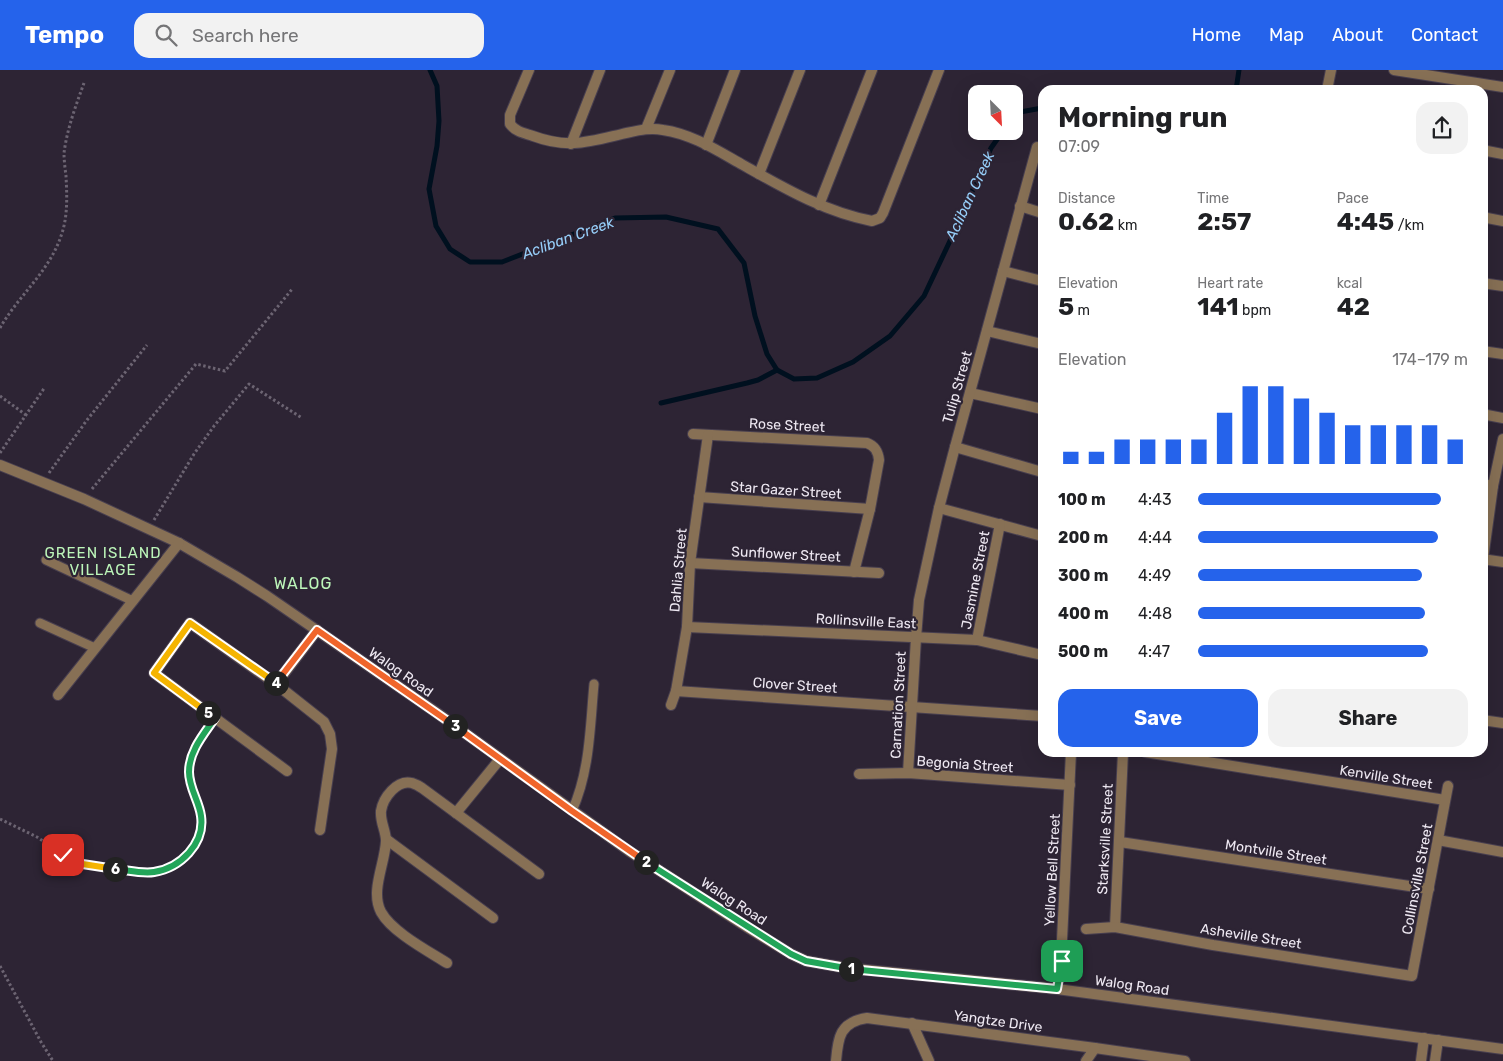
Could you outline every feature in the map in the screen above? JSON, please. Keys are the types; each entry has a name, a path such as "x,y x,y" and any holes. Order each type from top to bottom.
{"street":[{"path":"529,70 510,115 510,124 517,131 557,144 593,141 646,129 673,132 706,145 781,187 819,205 872,221 876,220 882,213 939,70"},
{"path":"571,144 600,70"},
{"path":"646,129 670,70"},
{"path":"706,145 735,70"},
{"path":"759,174 800,70"},
{"path":"819,205 872,70"},
{"path":"1328,85 1331,70"},
{"path":"1394,70 1485,85"},
{"path":"1488,86 1503,88"},
{"path":"1488,151 1503,154"},
{"name":"Tulip Street","path":"916,638 919,600 939,508 1020,206 1038,154"},
{"path":"1020,206 1038,212"},
{"path":"1488,218 1503,221"},
{"path":"1003,271 1038,280"},
{"path":"1488,284 1503,286"},
{"path":"987,331 1038,343"},
{"path":"1488,351 1503,354"},
{"path":"970,393 1038,408"},
{"path":"1488,415 1503,418"},
{"name":"Rose Street","path":"693,434 867,443 873,445 879,460 870,509"},
{"name":"Dahlia Street","path":"671,705 676,691 687,627 690,563 708,435"},
{"path":"1488,524 1493,486 1503,439"},
{"path":"955,447 1038,471"},
{"name":"Walog Road","path":"0,465 84,499 179,543 237,577 317,630 638,856 766,939 806,961 847,968 1057,989 1503,1049"},
{"path":"1488,485 1493,486"},
{"name":"Star Gazer Street","path":"699,498 870,509"},
{"path":"939,508 1038,535"},
{"path":"854,572 870,509"},
{"name":"Jasmine Street","path":"977,640 1000,524"},
{"path":"58,695 179,543"},
{"path":"1488,561 1503,562"},
{"name":"Sunflower Street","path":"690,563 880,574"},
{"path":"287,772 154,673 190,623 276,684 324,722 330,734 332,748 320,830"},
{"name":"Rollinsville East","path":"687,627 977,640 1038,653"},
{"path":"276,684 317,630"},
{"name":"Carnation Street","path":"908,773 916,638"},
{"name":"Clover Street","path":"676,691 1038,716"},
{"path":"1488,721 1503,723"},
{"name":"Yellow Bell Street","path":"1057,989 1062,961 1071,757"},
{"name":"Starksville Street","path":"1115,926 1123,757"},
{"name":"Kenville Street","path":"1176,757 1445,800"},
{"path":"456,813 500,759"},
{"name":"Begonia Street","path":"859,774 908,773 1070,785"},
{"path":"447,963 394,928 385,919 380,910 377,892 386,840 381,812 384,801 392,790 402,784 411,782 422,788 540,874"},
{"name":"Collinsville Street","path":"1412,976 1448,786"},
{"path":"386,840 493,918"},
{"path":"1438,840 1503,852"},
{"name":"Montville Street","path":"1120,842 1429,889"},
{"name":"Asheville Street","path":"1086,929 1115,926 1213,945 1412,976"},
{"name":"Yangtze Drive","path":"836,1061 840,1037 844,1029 851,1023 867,1018 1185,1061"},
{"path":"912,1024 929,1061"},
{"path":"1420,1061 1424,1038"},
{"path":"1435,1061 1438,1040"},
{"path":"1086,1061 1095,1048"}],"lane":[{"path":"46,560 133,601"},
{"path":"40,623 95,648"},
{"path":"572,811 578,798 585,769 594,684"}],"path":[{"path":"0,328 8,314 42,272 62,236 67,213 64,154 69,128 84,82"},
{"path":"84,499 196,364 225,371 292,288"},
{"path":"43,482 64,450 147,345"},
{"path":"149,529 194,454 214,426 249,384 302,418"},
{"path":"0,454 45,387"},
{"path":"0,396 26,415"},
{"path":"0,820 37,837 76,863 154,872 169,867 183,859 193,849 201,829 202,817 189,773 190,759 215,718"},
{"path":"0,966 53,1061"}],"waterway":[{"name":"Acliban Creek","path":"430,70 437,86 439,121 437,146 429,189 436,226 450,249 470,262 502,262 615,218 666,217 718,229 744,263 755,316 767,354 777,370 794,379 817,378 853,362 890,336 924,296 991,148 997,140"},
{"name":"Acliban Creek","path":"1237,85 1239,70"},
{"name":"Acliban Creek","path":"1023,112 1038,109"},
{"path":"661,403 758,380 777,370"}],"district":[{"name":"GREEN ISLAND VILLAGE","path":"103,562"},
{"name":"WALOG","path":"303,583"}],"route":[{"path":"63,855 76,863 90,866 154,872 169,867 183,859 193,849 198,840 202,817 189,773 190,759 215,718 154,673 190,623 276,684 317,630 630,851 750,929 806,961 847,968 1057,989 1062,961"}]}
